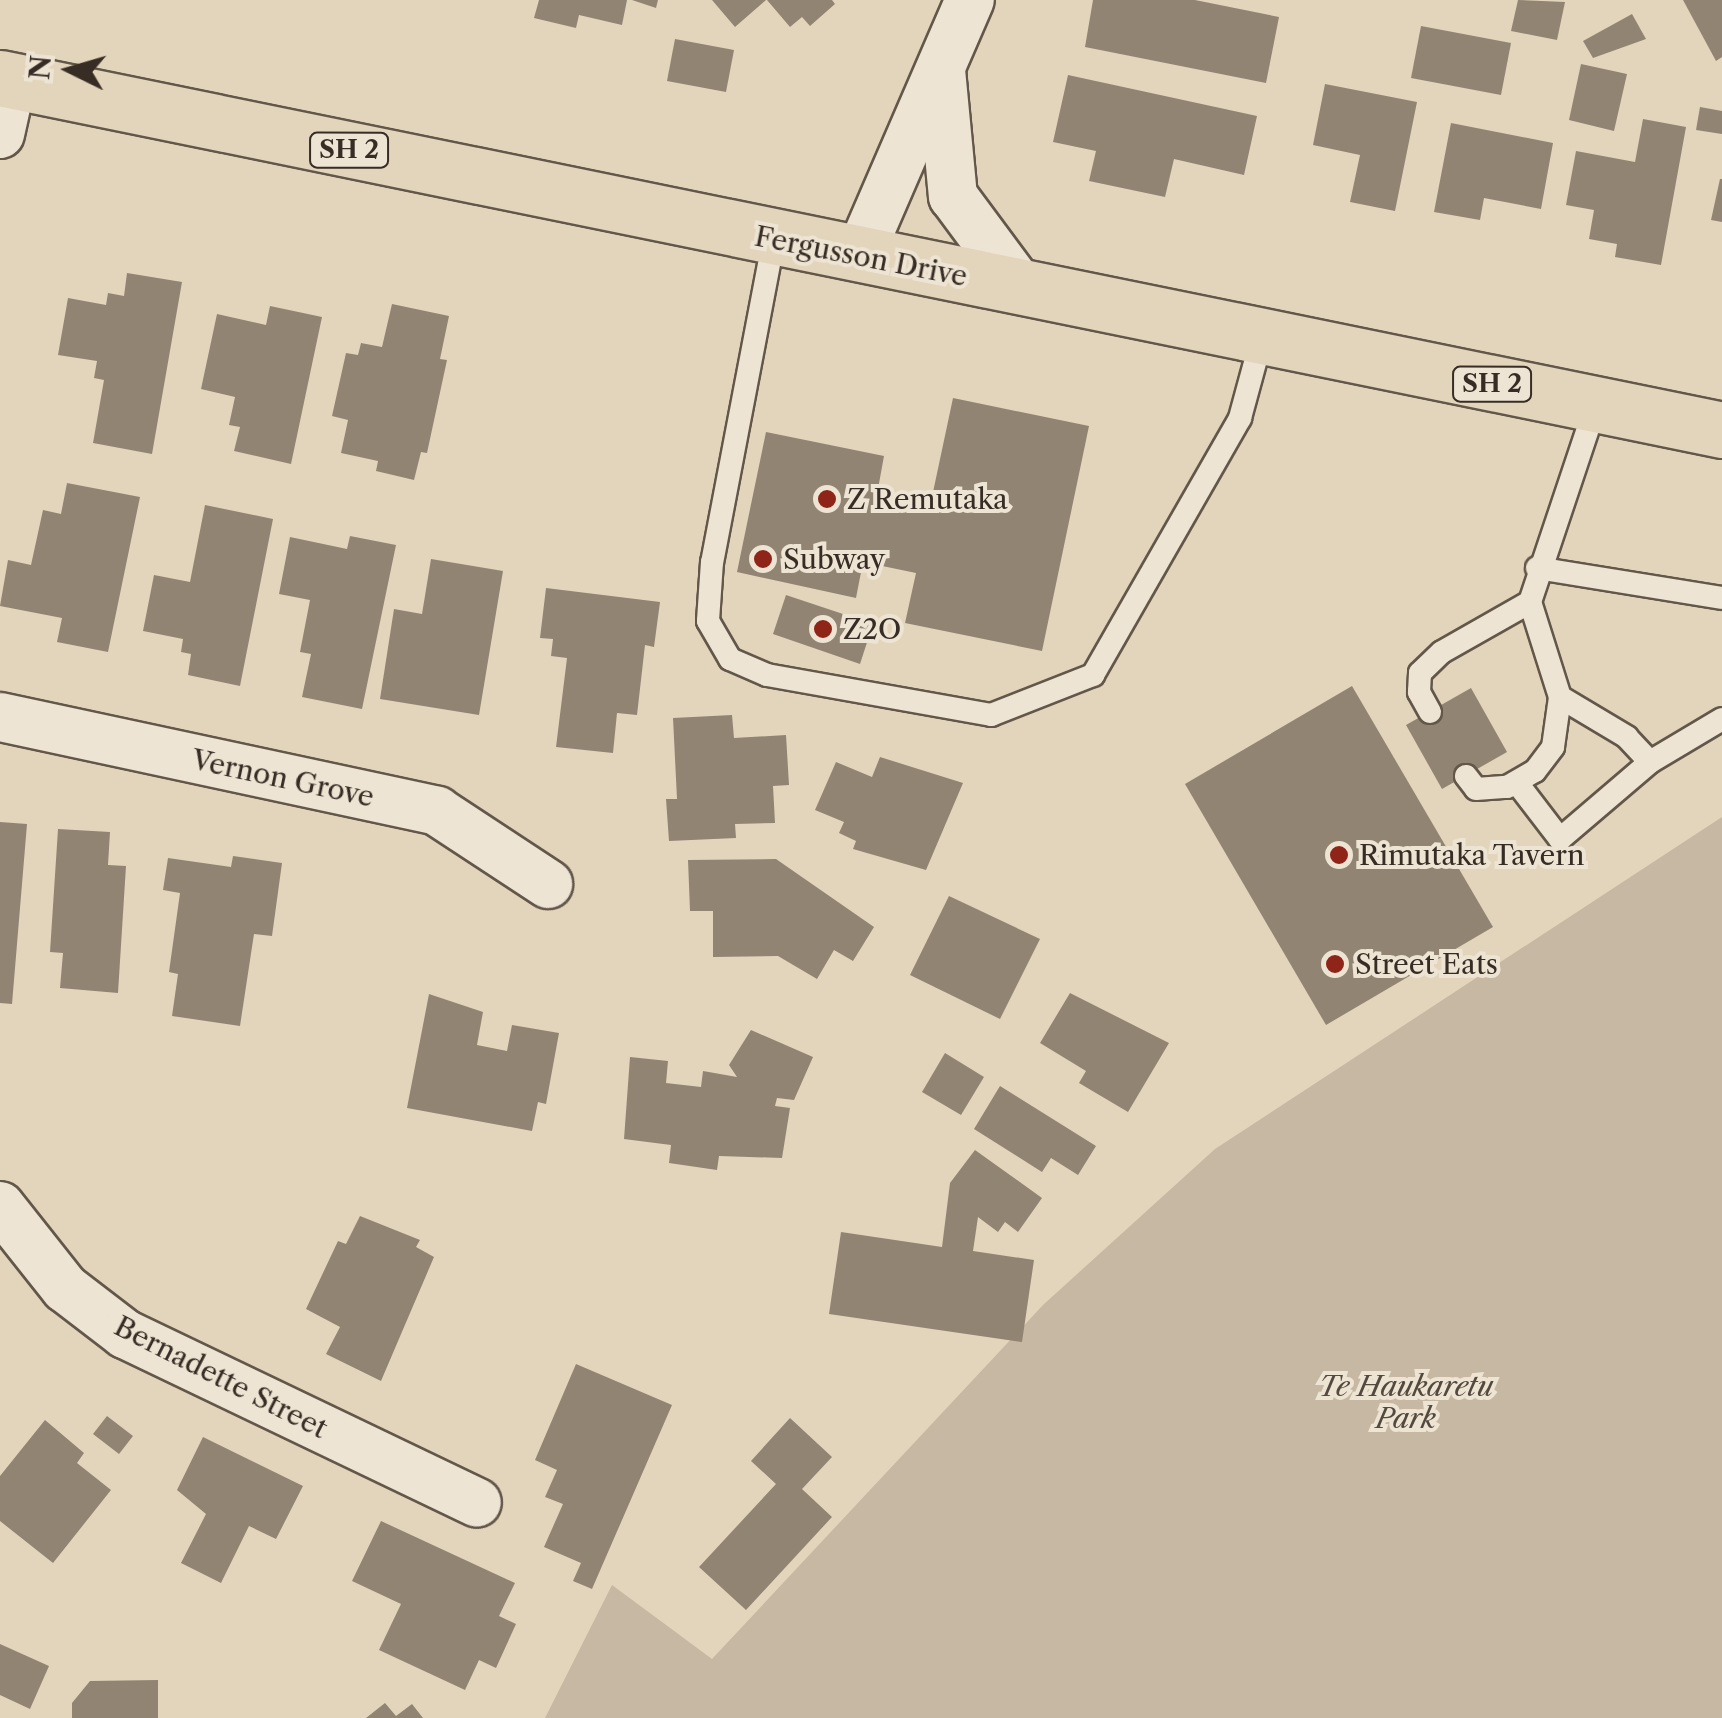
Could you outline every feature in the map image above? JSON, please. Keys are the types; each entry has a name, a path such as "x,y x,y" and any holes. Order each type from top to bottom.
{"highway":[{"name":"Fergusson Drive","path":"6,79 1722,430"}],"street":[{"path":"859,256 940,57 970,0"},
{"path":"940,57 953,196 1021,288"},
{"path":"0,134 6,79"},
{"name":"Vernon Grove","path":"0,717 437,811 548,884"},
{"name":"Bernadette Street","path":"0,1206 65,1288 125,1334 477,1502"}],"lane":[{"path":"774,238 712,562 708,621 730,659 786,679 991,716 1093,675 1240,418 1262,337"},
{"path":"1466,776 1476,788 1516,782 1535,771 1553,746 1560,697 1530,602 1537,568 1596,405"},
{"path":"1537,568 1722,598"},
{"path":"1430,712 1418,692 1420,673 1442,652 1530,602"},
{"path":"1560,697 1627,737 1650,762"},
{"path":"1516,782 1560,840 1650,762 1722,719"}],"green space":[{"name":"Te Haukaretu Park","path":"1722,817 1722,1718 545,1718 612,1585 712,1659 1043,1305 1215,1149"}],"building":[{"path":"539,0 627,0 622,25 579,15 576,28 534,18"},
{"path":"632,0 658,0 656,8"},
{"path":"712,0 766,0 735,27"},
{"path":"767,0 832,0 835,4 810,26 802,17 790,27"},
{"path":"1093,0 1195,0 1279,17 1266,83 1085,47"},
{"path":"1518,0 1565,2 1557,40 1511,31"},
{"path":"1683,0 1722,0 1722,57 1716,61"},
{"path":"1632,14 1646,39 1593,58 1583,41"},
{"path":"1421,26 1511,43 1501,95 1411,78"},
{"path":"675,39 734,50 726,92 667,81"},
{"path":"1581,64 1627,74 1614,131 1569,120"},
{"path":"1068,75 1257,116 1244,175 1174,159 1165,197 1089,181 1096,151 1053,142"},
{"path":"1325,84 1417,102 1395,211 1350,202 1360,155 1313,145"},
{"path":"1700,107 1722,111 1722,134 1696,130"},
{"path":"1643,119 1686,127 1661,265 1615,257 1617,244 1589,239 1594,210 1566,205 1576,151 1635,162"},
{"path":"1451,123 1553,143 1541,209 1484,198 1480,220 1434,212"},
{"path":"1722,179 1722,222 1711,220"},
{"path":"127,273 182,282 152,454 93,443 104,380 94,378 97,361 58,355 68,298 106,305 108,293 124,296"},
{"path":"392,304 449,316 440,359 447,360 427,453 421,452 414,480 376,471 378,461 341,453 348,420 332,416 346,353 358,355 361,343 382,347"},
{"path":"270,306 322,317 291,464 234,451 240,427 229,425 235,397 201,389 217,314 266,325"},
{"path":"953,398 1089,426 1042,651 905,623 916,573 863,562 856,598 737,572 766,432 884,456 876,500 929,511"},
{"path":"67,483 140,497 108,652 57,642 62,618 0,606 8,560 31,565 43,510 61,514"},
{"path":"205,505 273,519 240,686 188,675 191,654 181,652 183,639 143,631 154,575 190,582"},
{"path":"350,536 396,545 362,709 302,697 311,654 300,652 310,600 279,594 290,537 347,549"},
{"path":"431,559 503,571 479,715 380,699 394,609 422,614"},
{"path":"546,588 660,602 654,647 645,645 637,715 617,713 613,753 556,747 567,658 551,656 553,639 540,638"},
{"name":"Z2O","path":"786,595 873,624 860,664 773,634"},
{"name":"Rimutaka Tavern","path":"1352,686 1493,927 1326,1025 1185,784"},
{"path":"1471,688 1507,752 1442,789 1406,725"},
{"path":"732,715 734,738 786,735 789,785 773,786 775,823 735,824 736,838 669,841 666,799 677,799 673,718"},
{"path":"880,757 963,783 926,870 853,849 856,841 839,833 844,822 815,810 836,762 872,777"},
{"path":"0,822 27,824 12,1004 0,1003"},
{"path":"58,829 110,832 108,865 126,866 118,993 60,988 63,953 50,952"},
{"path":"233,856 282,863 272,936 254,934 240,1026 172,1016 178,974 169,972 180,893 163,890 168,858 231,867"},
{"path":"776,859 874,927 853,961 834,950 817,979 778,956 713,957 713,911 690,911 688,860"},
{"path":"949,896 1040,939 1000,1019 910,975"},
{"path":"1070,993 1169,1043 1128,1112 1079,1083 1086,1071 1040,1043"},
{"path":"429,994 483,1012 477,1045 507,1051 512,1025 559,1033 546,1104 538,1102 532,1131 407,1108"},
{"path":"751,1030 813,1057 794,1100 777,1098 775,1106 790,1108 782,1158 719,1156 717,1170 669,1163 671,1145 624,1139 630,1057 668,1061 666,1083 701,1087 703,1071 737,1077 729,1065"},
{"path":"945,1053 984,1077 961,1115 922,1092"},
{"path":"1000,1086 1096,1146 1078,1175 1051,1158 1042,1172 974,1129"},
{"path":"975,1150 1042,1198 1018,1232 1005,1222 998,1232 978,1217 973,1251 1034,1260 1022,1342 829,1314 841,1232 942,1247 950,1183"},
{"path":"360,1216 420,1240 416,1247 434,1257 381,1381 326,1354 340,1327 306,1309 338,1241 346,1244"},
{"path":"576,1364 672,1405 592,1589 573,1581 581,1563 544,1547 563,1504 545,1497 557,1470 535,1460"},
{"path":"107,1416 133,1436 119,1454 93,1434"},
{"path":"790,1418 832,1457 802,1489 832,1517 746,1610 699,1567 776,1484 751,1461"},
{"path":"45,1420 84,1453 77,1463 111,1490 53,1563 0,1521 0,1476"},
{"path":"203,1437 303,1486 276,1539 249,1526 221,1583 181,1563 206,1514 177,1490"},
{"path":"381,1521 515,1583 499,1616 516,1624 496,1668 479,1660 465,1690 379,1650 401,1604 352,1581"},
{"path":"0,1644 49,1666 30,1709 0,1695"},
{"path":"158,1680 158,1718 72,1718 72,1703 90,1681"},
{"path":"385,1703 396,1716 412,1704 423,1718 366,1718"}],"place":[{"name":"Z Remutaka","path":"827,499"},
{"name":"Subway","path":"763,559"},
{"name":"Z2O","path":"823,629"},
{"name":"Rimutaka Tavern","path":"1339,855"},
{"name":"Street Eats","path":"1335,964"}]}
